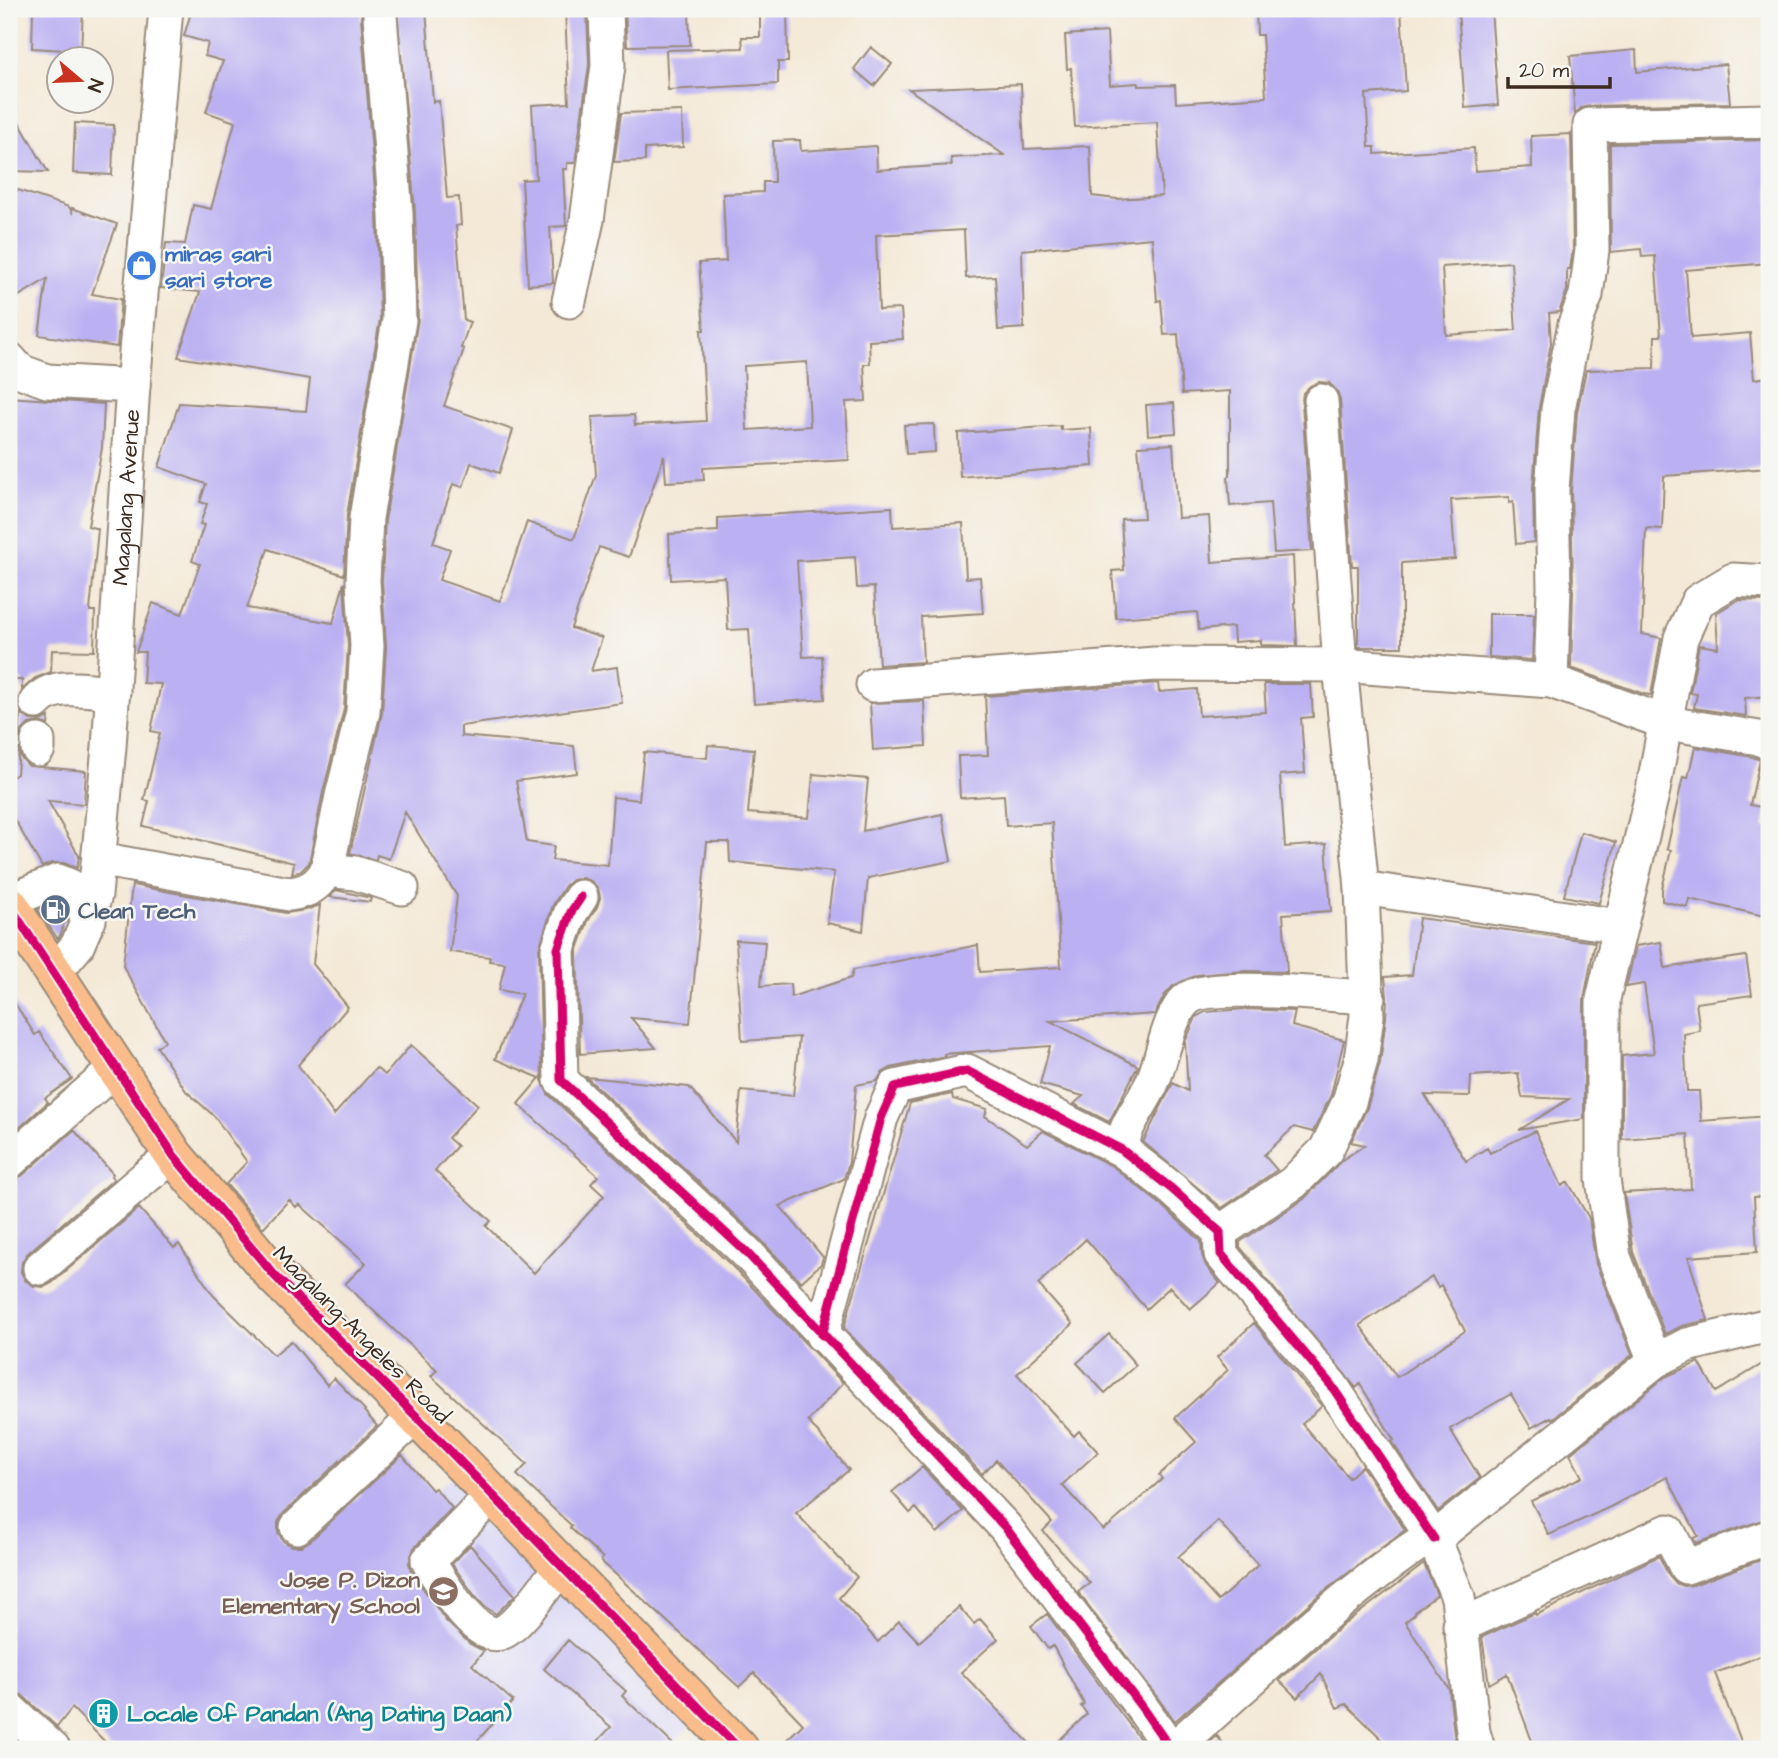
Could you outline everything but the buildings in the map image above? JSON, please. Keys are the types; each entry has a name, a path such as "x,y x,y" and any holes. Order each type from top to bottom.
{"main road":[{"name":"Magalang-Angeles Road","path":"9,903 174,1156 275,1276 416,1416 739,1749"}],"street":[{"name":"Magalang Avenue","path":"45,960 77,946 85,915 95,895 113,692 133,386 166,9"},
{"path":"569,301 582,248 608,66 606,9"},
{"path":"99,859 289,894 302,893 320,883 327,870 363,712 367,646 363,581 366,518 399,320 396,215 380,16"},
{"path":"1551,681 1554,588 1552,490 1558,409 1574,324 1586,295 1592,250 1590,125 1769,121"},
{"path":"9,359 20,370 47,381 133,386"},
{"path":"1220,1232 1293,1183 1326,1150 1349,1102 1361,1060 1368,998 1363,888 1340,665 1321,401"},
{"path":"1655,1361 1614,1257 1603,1179 1603,999 1667,723 1681,638 1698,601 1733,580 1769,582"},
{"path":"873,685 1156,664 1340,665 1551,681 1667,723 1759,738 1769,743"},
{"path":"36,702 43,694 54,689 113,692"},
{"path":"327,870 355,873 402,888"},
{"path":"9,903 58,881 70,886 85,915"},
{"path":"1363,888 1620,926"},
{"path":"581,897 571,912 558,949 561,1080 746,1252 1004,1527 1172,1749 1387,1564 1433,1537 1655,1361 1687,1345 1769,1325"},
{"path":"1122,1150 1123,1137 1153,1081 1177,1012 1189,998 1234,990 1368,998"},
{"path":"9,1162 115,1069"},
{"path":"822,1335 881,1118 895,1087 967,1071 1122,1150 1172,1189 1220,1232 1221,1254 1331,1385 1433,1537 1458,1597 1473,1732 1478,1749"},
{"path":"40,1268 174,1156"},
{"path":"297,1527 416,1416"},
{"path":"492,1495 428,1562 444,1588 477,1627 487,1633 501,1634 513,1625 561,1566"},
{"path":"1460,1626 1668,1531 1686,1567 1769,1537"},
{"path":"9,1709 53,1749"}],"shaded area":[{"name":"Jose P. Dizon Elementary School","path":"453,1476 693,1724 666,1749 223,1749 187,1709"}],"cycle path":[{"path":"581,897 571,912 558,949 561,1080 746,1252 1005,1527 1171,1749"},
{"path":"9,905 174,1156 275,1276 416,1416 739,1749"},
{"path":"822,1335 881,1118 895,1087 967,1071 1122,1150 1172,1189 1220,1232 1221,1254 1331,1385 1434,1539"}],"place":[{"name":"miras sari sari store","path":"142,266"},
{"name":"Clean Tech","path":"55,910"},
{"name":"Jose P. Dizon Elementary School","path":"443,1592"},
{"name":"Locale Of Pandan (Ang Dating Daan)","path":"104,1713"}]}
